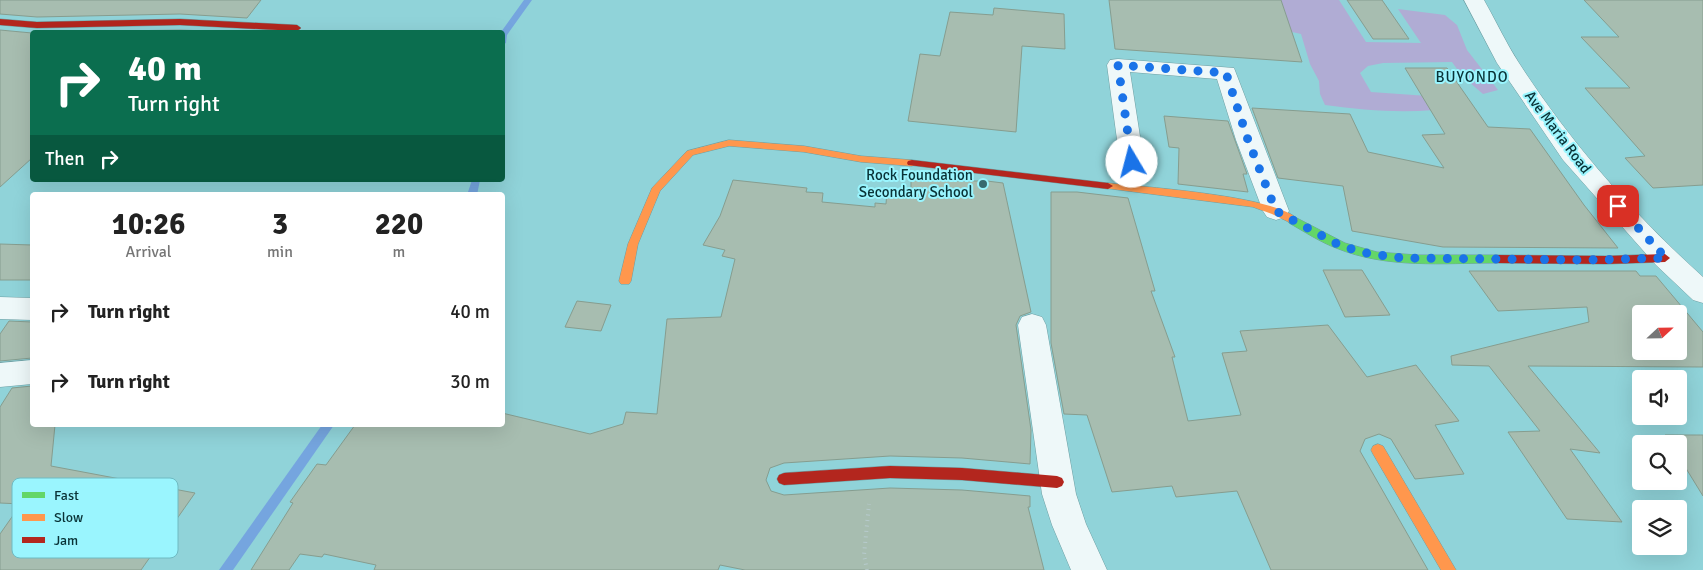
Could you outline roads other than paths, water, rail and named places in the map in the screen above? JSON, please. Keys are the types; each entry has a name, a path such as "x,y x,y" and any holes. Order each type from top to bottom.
{"street":[{"name":"Ave Maria Road","path":"1474,0 1508,63 1571,154 1666,258 1703,294"},
{"path":"0,22 38,25 180,22 297,28"},
{"path":"1132,162 1118,65 1226,73 1248,140 1276,211"},
{"path":"625,282 633,244 656,190 690,153 729,142 804,149 861,159 940,165 1254,204 1276,211 1341,246 1370,254 1403,258 1607,260 1666,258"},
{"path":"0,308 30,309"},
{"path":"1032,325 1063,509 1089,570"},
{"path":"0,375 30,372"},
{"path":"1378,450 1449,570"},
{"path":"784,479 890,472 962,474 1057,482"}],"waterway":[{"path":"505,32 528,0"},
{"path":"473,192 475,182"},
{"path":"225,570 327,427"}],"place":[{"name":"Rock Foundation Secondary School","path":"983,184"}],"district":[{"name":"BUYONDO","path":"1472,77"}]}
